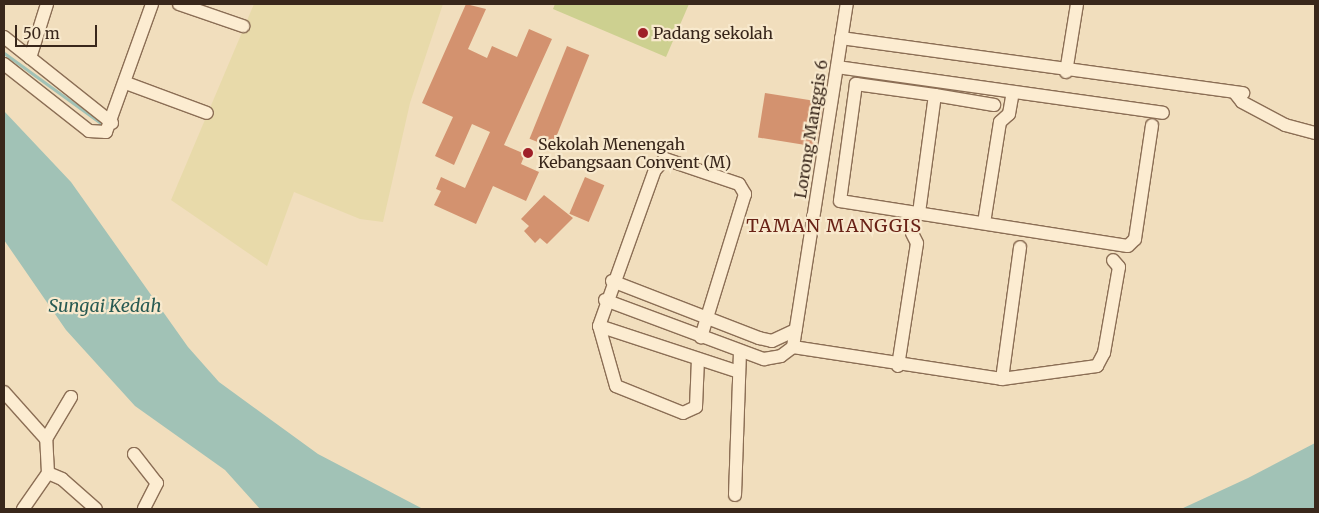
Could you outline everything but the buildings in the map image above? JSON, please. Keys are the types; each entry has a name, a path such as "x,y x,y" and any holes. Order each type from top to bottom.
{"street":[{"path":"30,58 48,4"},
{"path":"4,64 89,131 106,132 112,122 152,4"},
{"path":"179,4 243,26"},
{"name":"Lorong Manggis 6","path":"794,348 847,4"},
{"path":"1066,72 1077,4"},
{"path":"4,37 112,122"},
{"path":"842,38 1066,72 1239,93 1242,102 1285,125 1315,132"},
{"path":"837,67 1163,113"},
{"path":"126,83 207,113"},
{"path":"994,105 856,84 840,201 1133,244 1152,125"},
{"path":"984,223 1000,122 994,105 996,90"},
{"path":"1000,122 1009,114 1013,92"},
{"path":"919,213 935,95"},
{"path":"698,359 696,407 683,413 616,386 599,326 605,300 659,163 671,158 743,188 745,201 702,337"},
{"path":"898,366 917,243 912,233"},
{"path":"1002,379 1020,247"},
{"path":"605,300 740,351 768,359 794,348 898,366 1002,379 1100,363 1119,267 1113,260"},
{"path":"612,281 708,319 772,341 796,330"},
{"path":"599,326 739,372"},
{"path":"735,495 740,351"},
{"path":"4,392 46,439"},
{"path":"23,509 48,473 46,439 71,397"},
{"path":"134,454 157,483 144,509"},
{"path":"48,473 62,479 96,509"}],"shaded area":[{"path":"254,4 443,4 410,103 383,222 360,219 294,192 267,266 171,200"}],"green space":[{"name":"Padang sekolah","path":"555,4 689,4 666,57 553,9"}],"water":[{"name":"Sungai Kedah","path":"4,111 71,182 188,347 219,382 318,454 423,509 260,509 225,470 135,406 66,330 4,240"},
{"path":"1315,443 1315,509 1181,509 1248,478"}],"waterway":[{"path":"4,53 102,124"}],"place":[{"name":"Padang sekolah","path":"643,33"},
{"name":"Sekolah Menengah Kebangsaan Convent (M)","path":"528,153"}],"district":[{"name":"TAMAN MANGGIS","path":"834,226"}]}
